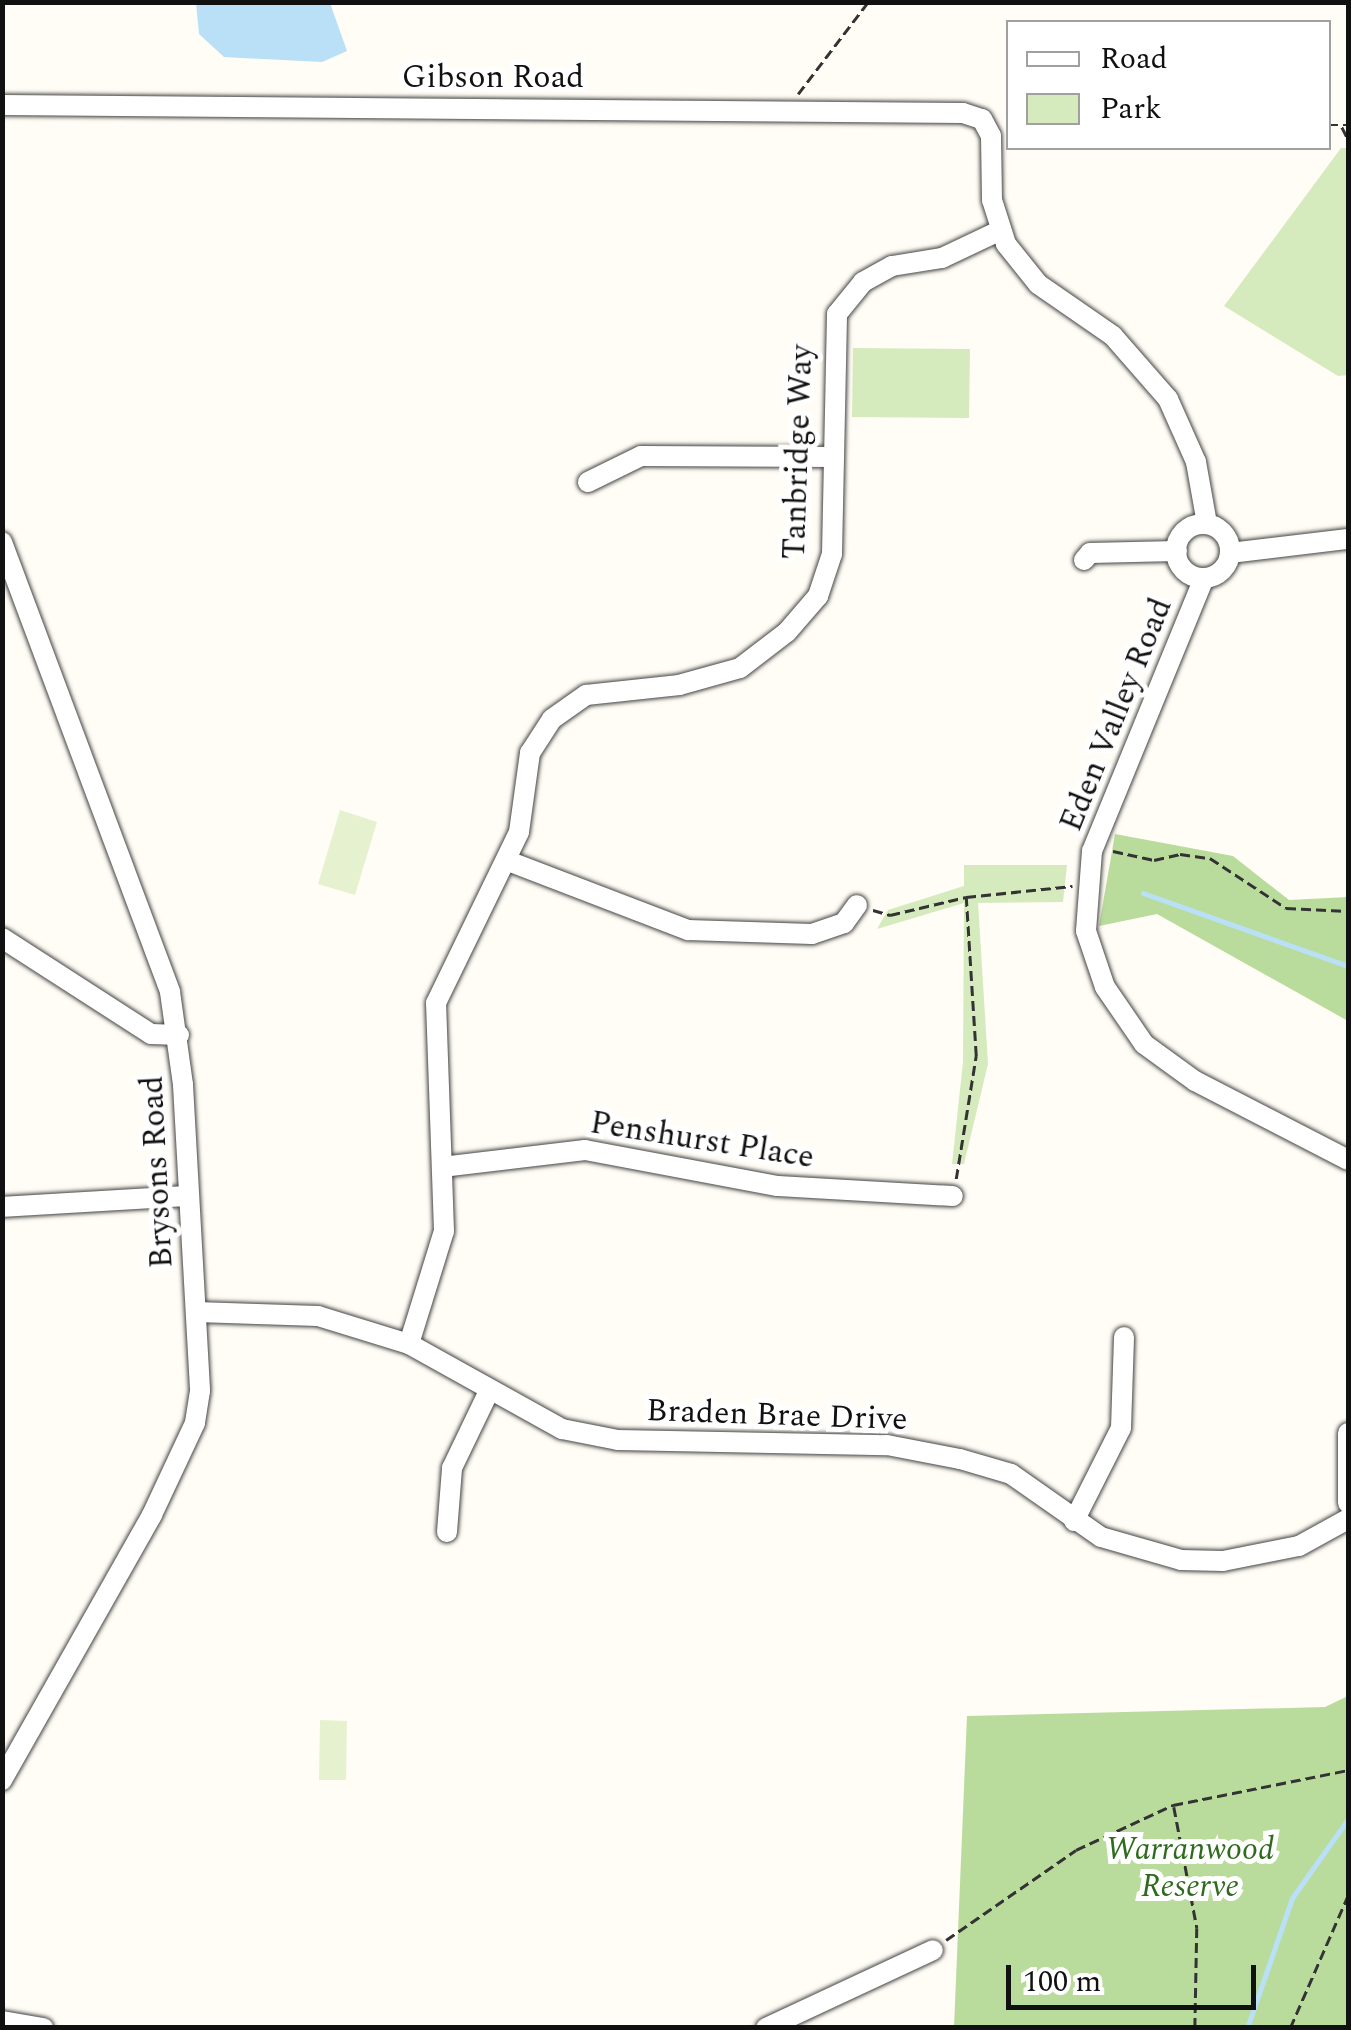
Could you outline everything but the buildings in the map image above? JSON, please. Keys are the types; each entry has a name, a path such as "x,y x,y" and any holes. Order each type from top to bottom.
{"street":[{"name":"Gibson Road","path":"2,105 963,113 982,119 991,136 999,231"},
{"name":"Tanbridge Way","path":"409,1344 444,1231 436,1003 519,832 530,752 552,720 586,695 679,685 740,668 788,632 818,596 832,554 837,314 863,282 892,266 942,258 999,231"},
{"path":"999,231 1038,284 1113,336 1168,400 1196,462 1206,524 1227,537 1230,553 1348,539"},
{"path":"588,482 642,456 833,457"},
{"path":"1086,553 1176,551 1182,534 1206,524"},
{"name":"Brysons Road","path":"2,542 146,923 179,1035 200,1391 190,1435 2,1780"},
{"name":"Eden Valley Road","path":"1176,551 1182,567 1204,578"},
{"name":"Eden Valley Road","path":"1230,553 1224,568 1204,578 1092,851 1086,931 1095,962 1144,1044 1195,1081 1348,1160"},
{"path":"508,861 688,930 812,934 844,923 858,906"},
{"path":"2,938 151,1034 179,1035"},
{"name":"Penshurst Place","path":"442,1167 586,1150 676,1162 778,1186 953,1196"},
{"path":"2,1206 189,1196"},
{"name":"Braden Brae Drive","path":"196,1312 318,1316 409,1344 562,1429 618,1440 887,1445 960,1458 1011,1474 1074,1521 1136,1552 1222,1561 1299,1546 1348,1519"},
{"path":"1074,1521 1121,1428 1124,1337"},
{"path":"447,1532 452,1468 488,1391"},
{"path":"1348,1433 1348,1503"},
{"path":"766,2028 932,1950"},
{"path":"2,2021 43,2028"}],"path":[{"path":"792,109 806,78 868,2"},
{"path":"1331,125 1348,126"},
{"path":"1342,125 1348,139"},
{"path":"1092,851 1154,860 1210,858 1286,908 1348,911"},
{"path":"858,906 890,915 966,897 1087,885"},
{"path":"953,1196 976,1056 966,897"},
{"path":"932,1950 1076,1850 1173,1805 1348,1770"},
{"path":"1173,1805 1197,1928 1195,2028"},
{"path":"1290,2028 1348,1895"}],"green space":[{"path":"1341,148 1348,148 1348,375 1338,376 1224,306"},
{"path":"853,348 970,349 969,418 852,417"},
{"path":"340,810 377,822 355,895 318,884"},
{"path":"1115,834 1233,856 1289,900 1348,897 1348,1021 1157,914 1099,926"},
{"path":"964,865 1067,865 1063,902 978,903 988,1064 964,1164 952,1164 963,1062 964,903 877,929 888,910 964,886"},
{"name":"Warranwood Reserve","path":"1348,1696 1348,2027 954,2027 967,1716 1325,1707"},
{"path":"320,1720 347,1721 346,1780 319,1780"}],"water":[{"path":"196,3 330,3 347,51 322,62 224,57 199,34"}],"waterway":[{"path":"1143,893 1348,966"},
{"path":"1247,2028 1292,1898 1348,1819"}]}
